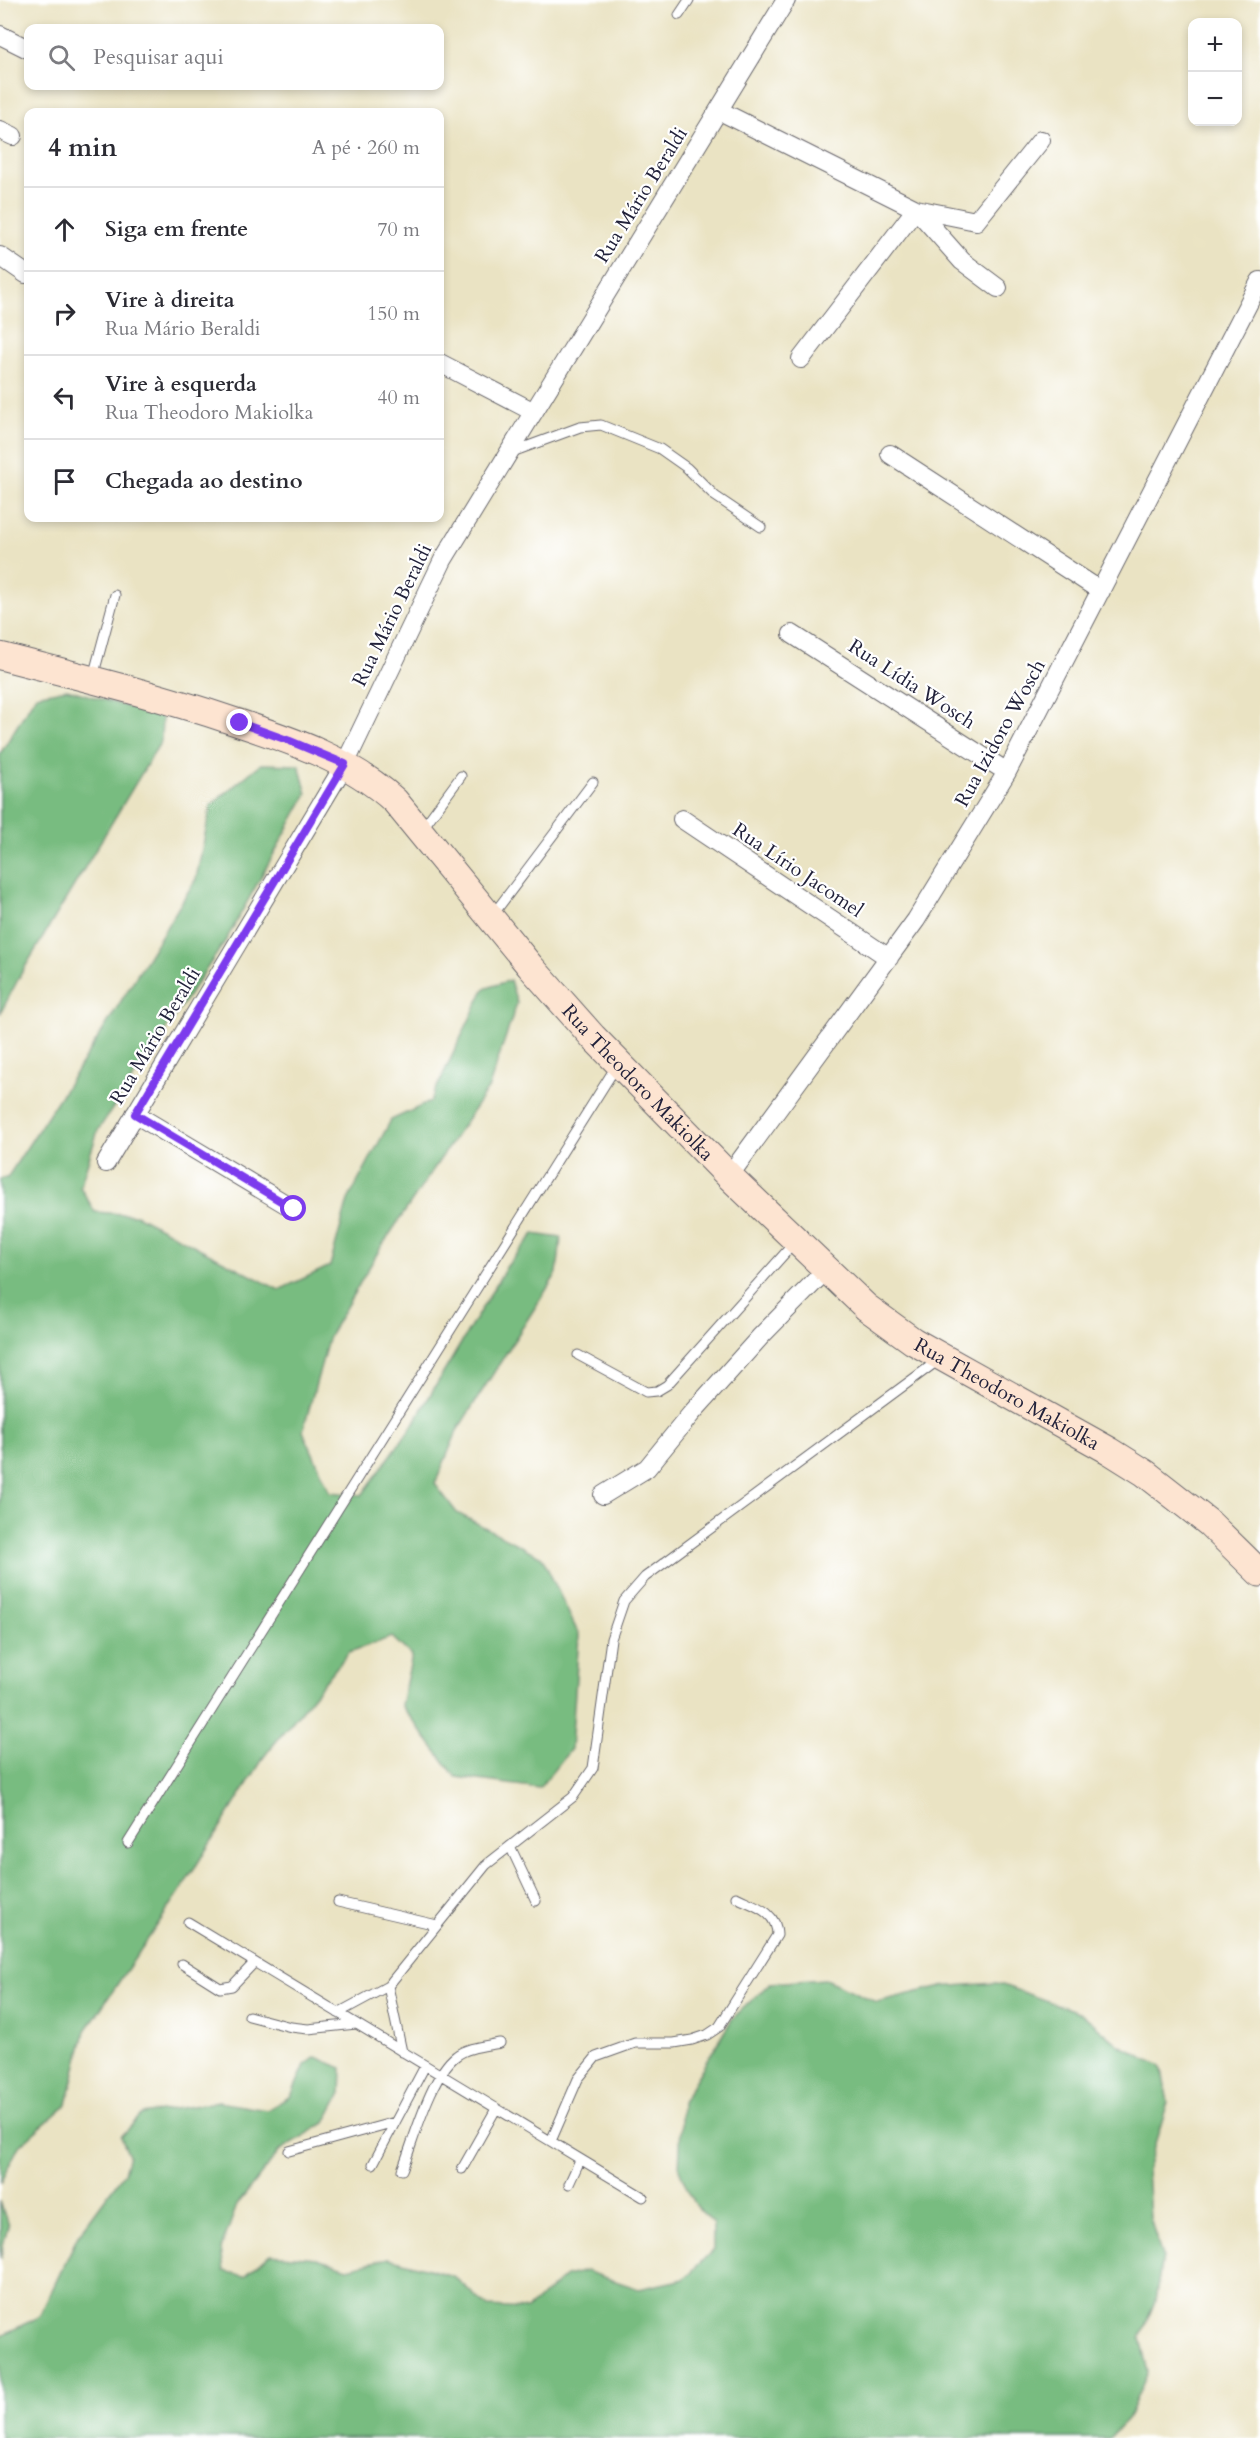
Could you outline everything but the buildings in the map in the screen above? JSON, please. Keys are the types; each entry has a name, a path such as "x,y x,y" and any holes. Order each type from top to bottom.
{"main road":[{"name":"Rua Theodoro Makiolka","path":"0,657 92,679 240,723 345,764 380,787 421,831 490,918 568,1009 618,1063 729,1176 873,1313 941,1357 1110,1451 1145,1473 1258,1565"}],"street":[{"name":"Rua Mário Beraldi","path":"106,1163 345,764 443,560 786,0"},
{"path":"0,35 24,47"},
{"path":"720,111 915,208 976,221 1041,140"},
{"path":"915,208 962,261 998,288"},
{"path":"801,359 915,208"},
{"path":"0,256 24,273"},
{"name":"Rua Izidoro Wosch","path":"729,1176 889,958 940,882 1007,772 1260,281"},
{"path":"444,365 534,412"},
{"path":"890,454 1101,591"},
{"name":"Rua Lídia Wosch","path":"792,634 1007,772"},
{"name":"Rua Lírio Jacomel","path":"682,819 889,958"},
{"path":"135,1114 294,1209"},
{"path":"603,1495 647,1468 722,1379 826,1270"}],"lane":[{"path":"679,15 689,0"},
{"path":"509,453 580,427 601,425 660,448 687,468 715,496 761,528"},
{"path":"92,679 115,595"},
{"path":"421,831 461,776"},
{"path":"490,918 593,782"},
{"path":"128,1843 618,1063"},
{"path":"578,1355 646,1392 657,1391 667,1385 796,1241"},
{"path":"338,2013 388,1986 486,1865 573,1797 593,1768 611,1639 624,1601 631,1593 655,1570 941,1357"},
{"path":"510,1846 536,1901"},
{"path":"550,2142 578,2079 596,2058 635,2043 692,2040 707,2036 718,2027 777,1935 777,1927 769,1913 736,1897"},
{"path":"338,1902 437,1925"},
{"path":"188,1923 643,2197"},
{"path":"182,1964 220,1988 232,1986 254,1962"},
{"path":"388,1986 402,2052"},
{"path":"249,2016 308,2029 356,2024"},
{"path":"402,2170 439,2074 462,2052 500,2043"},
{"path":"373,2164 425,2066"},
{"path":"462,2169 496,2109"},
{"path":"289,2151 395,2122"},
{"path":"570,2184 580,2160"}],"green space":[{"path":"67,689 162,717 161,741 22,972 0,1014 0,754 36,695"},
{"path":"261,764 299,765 307,794 226,940 98,1130 80,1187 95,1212 136,1215 279,1290 330,1266 348,1200 391,1120 430,1102 484,989 510,980 517,1003 489,1087 381,1247 329,1336 303,1431 330,1492 362,1495 410,1429 507,1266 534,1234 561,1238 557,1273 458,1429 435,1484 457,1513 542,1557 579,1635 571,1749 539,1788 456,1777 401,1705 412,1656 392,1637 349,1652 266,1754 179,1893 85,2032 67,2104 19,2146 0,2183 0,1179 7,1178 102,1032 196,879 211,805"},
{"path":"825,1979 877,2002 938,1987 997,1983 1081,2013 1119,2045 1161,2066 1168,2102 1147,2169 1150,2218 1162,2257 1155,2301 1140,2338 1148,2372 1127,2420 1109,2438 0,2438 0,2336 39,2317 78,2236 124,2173 129,2155 121,2137 142,2114 218,2102 267,2110 291,2096 305,2065 316,2057 342,2068 341,2093 325,2123 279,2151 237,2205 221,2249 224,2271 245,2276 270,2254 317,2258 348,2268 389,2258 453,2276 488,2307 527,2309 566,2276 586,2271 639,2289 684,2279 713,2250 713,2224 693,2202 679,2169 682,2102 732,2019 770,1983"},
{"path":"0,2201 8,2226 0,2259"}],"route":[{"path":"240,723 345,764 135,1114 294,1209"}]}
